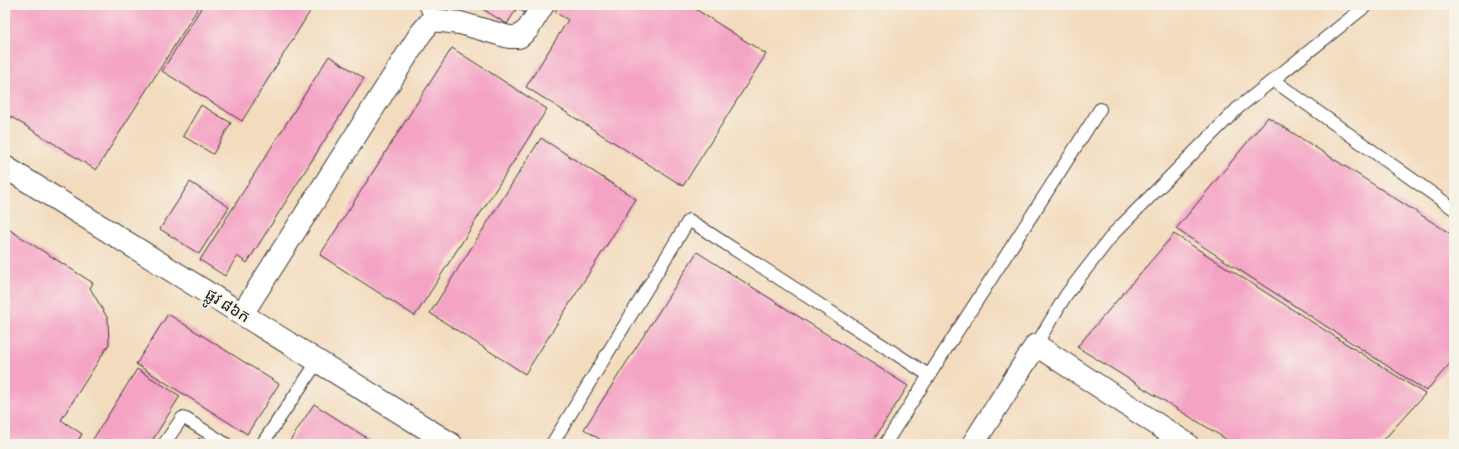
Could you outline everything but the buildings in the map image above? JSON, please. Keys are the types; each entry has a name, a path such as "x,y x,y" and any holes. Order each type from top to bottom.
{"street":[{"path":"242,314 420,33 429,13 509,37 519,37 528,30 543,5"},
{"name":"ផ្លូវ ៨៦ក","path":"5,167 451,444"},
{"path":"973,444 1036,344 1187,444"}],"lane":[{"path":"1036,344 1066,295 1114,232 1238,108 1367,5"},
{"path":"1273,80 1454,209"},
{"path":"885,444 1100,109"},
{"path":"557,442 689,220 930,376"},
{"path":"262,444 318,362"},
{"path":"164,444 182,418 226,444"}]}
